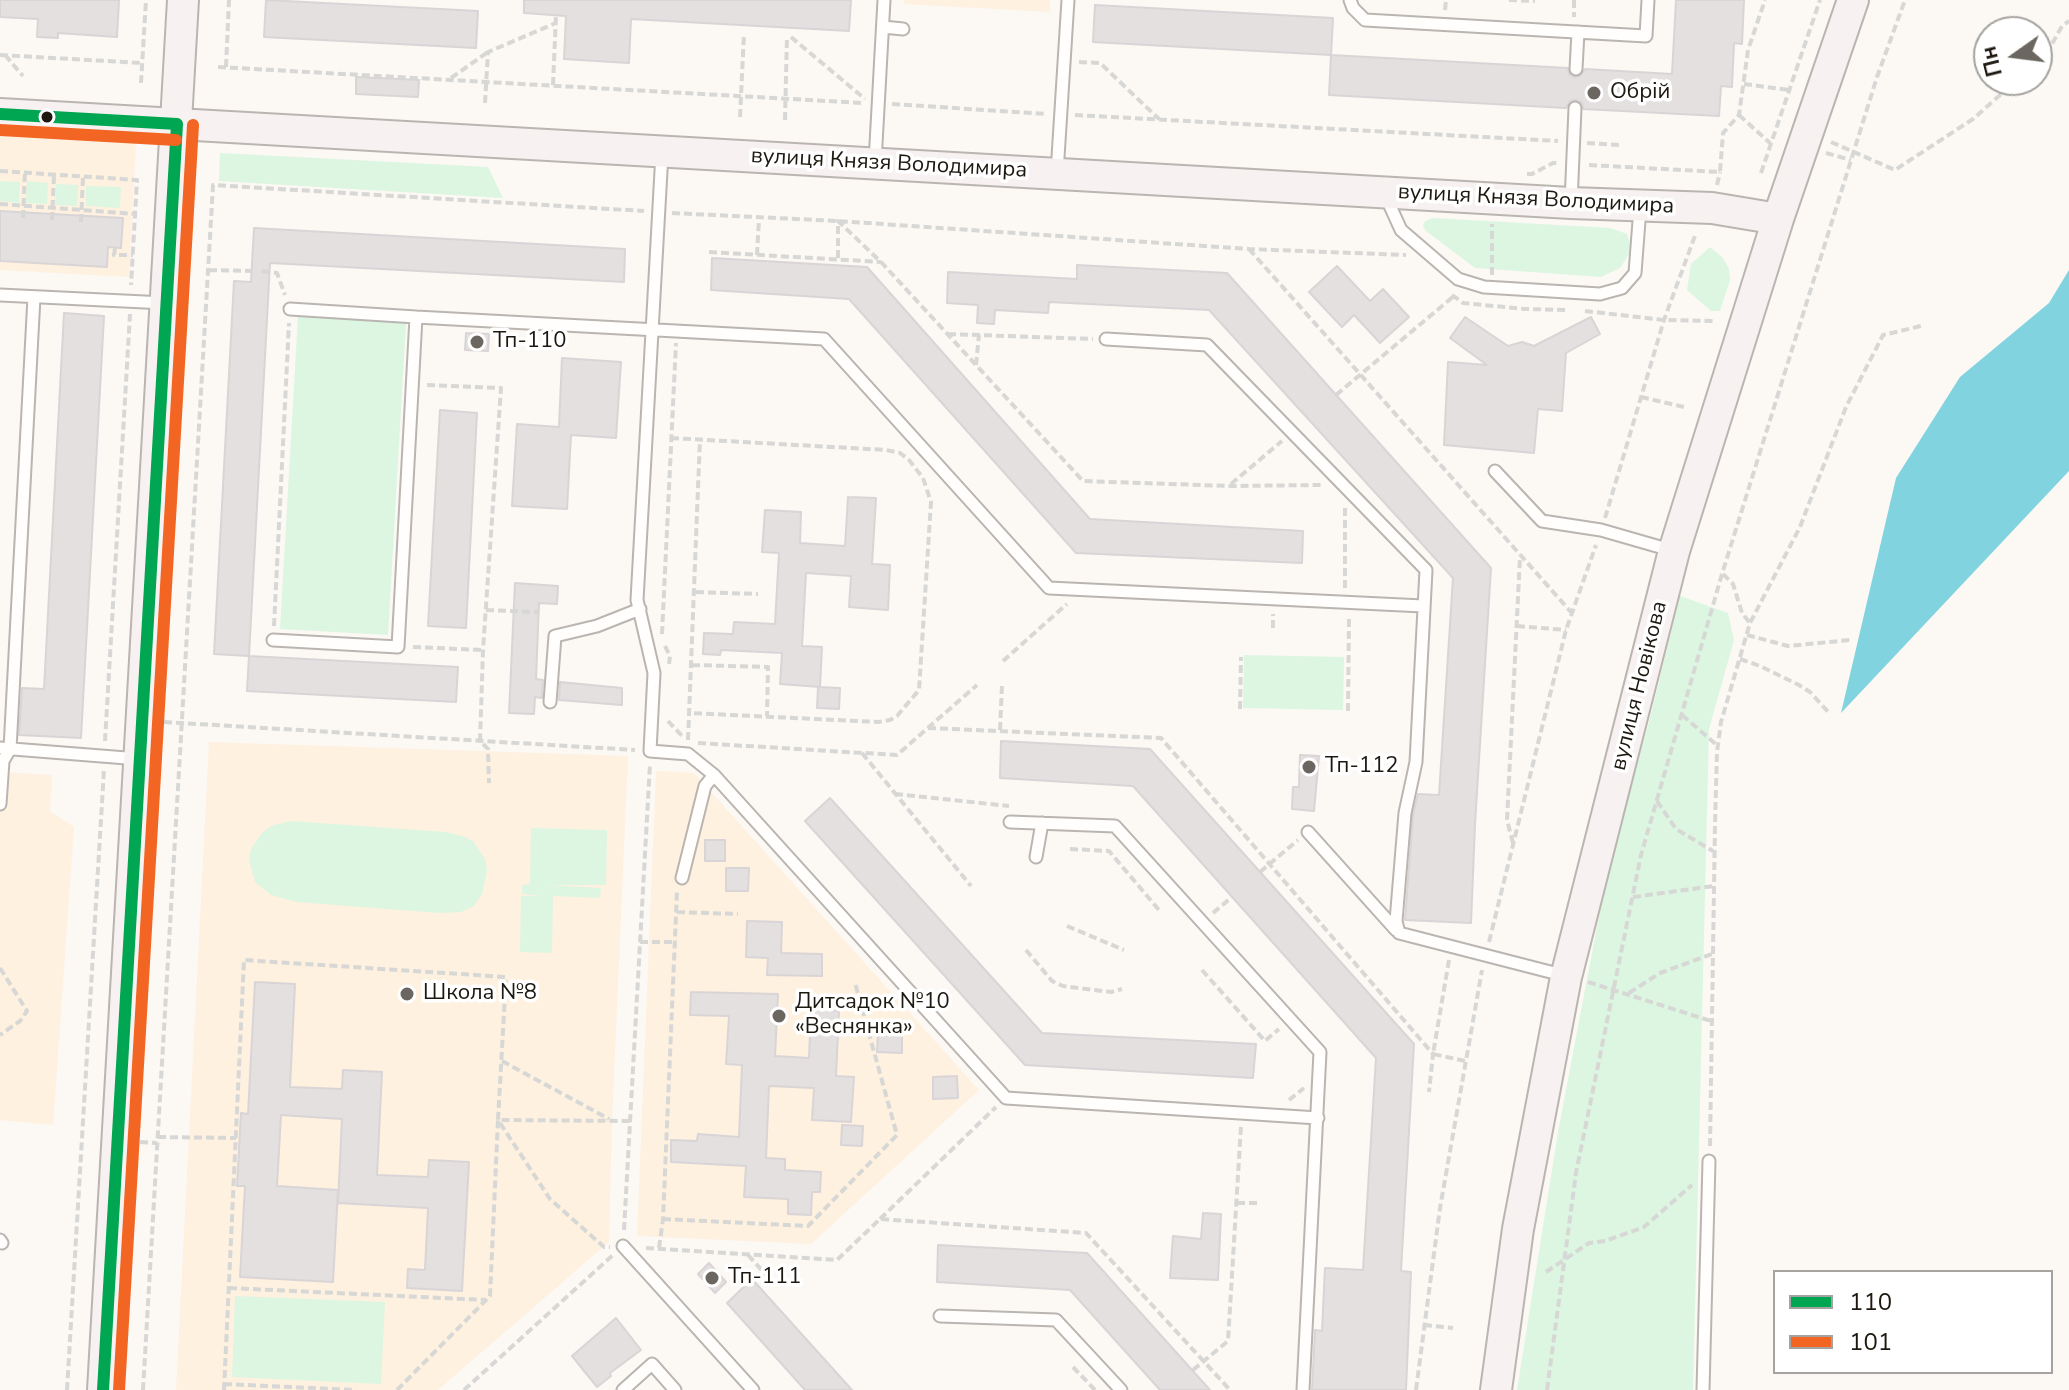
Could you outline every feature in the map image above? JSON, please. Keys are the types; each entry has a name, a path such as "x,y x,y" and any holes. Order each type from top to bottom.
{"main road":[{"path":"103,1390 183,0"},
{"name":"вулиця Новікова","path":"1496,1390 1518,1229 1566,977 1674,551 1778,219 1853,0"},
{"name":"вулиця Князя Володимира","path":"0,114 1571,203 1712,208 1778,219"}],"lane":[{"path":"875,163 874,103 884,0"},
{"path":"1057,174 1068,0"},
{"path":"1350,0 1365,20 1646,36 1648,0"},
{"path":"883,27 903,29"},
{"path":"1576,69 1578,32"},
{"path":"1571,203 1575,108"},
{"path":"662,151 637,600 654,673 650,751 688,754 714,775 1006,1098 1318,1118"},
{"path":"1384,192 1401,230 1458,279 1492,287 1600,294 1622,288 1635,273 1640,205"},
{"path":"0,295 166,303"},
{"path":"0,804 34,297"},
{"path":"290,309 824,339 1049,588 1423,606"},
{"path":"273,640 398,647 416,317"},
{"path":"1106,339 1207,345 1426,570 1416,762 1405,813 1396,921 1399,933"},
{"path":"1495,471 1542,521 1601,530 1674,551"},
{"path":"550,702 555,636 597,626 640,609"},
{"path":"5,748 140,759"},
{"path":"682,878 705,786 714,775"},
{"path":"1010,822 1115,826 1320,1052 1303,1390"},
{"path":"1036,857 1042,823"},
{"path":"1308,832 1399,933 1566,977"},
{"path":"1703,1390 1709,1166"},
{"path":"623,1246 753,1390"},
{"path":"940,1316 1056,1320 1121,1390"},
{"path":"623,1390 652,1364 675,1390"}],"path":[{"path":"141,83 146,0"},
{"path":"226,67 229,0"},
{"path":"1509,0 1535,1"},
{"path":"1519,173 1532,174 1553,163 1720,172 1723,133 1739,115 1748,50 1765,0"},
{"path":"1761,173 1820,0"},
{"path":"1547,1390 1576,1173 1633,897 1657,801 1722,574 1854,151 1905,0"},
{"path":"553,85 556,15"},
{"path":"2053,42 2062,26 2069,21"},
{"path":"449,80 488,52 556,23"},
{"path":"740,117 744,34"},
{"path":"785,120 789,37 874,103"},
{"path":"485,103 488,52"},
{"path":"3,55 142,63"},
{"path":"3,55 23,76"},
{"path":"1079,62 1100,63 1160,120"},
{"path":"218,67 1619,145"},
{"path":"1743,83 1789,90"},
{"path":"870,88 874,103"},
{"path":"1807,134 1895,170 1973,119 1999,96"},
{"path":"0,171 137,180 67,1390"},
{"path":"23,218 25,172"},
{"path":"52,220 54,175"},
{"path":"81,222 83,177"},
{"path":"143,1390 213,185 759,219 838,221 1249,249 1406,254"},
{"path":"0,204 136,214"},
{"path":"1491,306 1493,213"},
{"path":"757,255 759,219"},
{"path":"838,221 838,258"},
{"path":"838,221 881,262 1083,481 1229,486 1345,485 1348,711"},
{"path":"1416,1390 1440,1208 1485,954 1571,612 1601,530 1664,320 1694,237"},
{"path":"115,248 114,255 133,255"},
{"path":"1249,249 1571,612"},
{"path":"709,252 881,262"},
{"path":"209,270 252,271"},
{"path":"262,271 277,273 290,309 273,640"},
{"path":"1442,286 1463,303 1575,310 1664,320 1714,321"},
{"path":"1336,395 1454,296"},
{"path":"1546,1272 1589,1243 1605,1241 1644,1227 1709,1166 1714,852 1721,722 1750,623 1800,527 1846,407 1883,335 1921,326"},
{"path":"669,672 670,656 662,641 676,332"},
{"path":"948,334 1106,339"},
{"path":"976,365 979,335"},
{"path":"412,384 501,388 483,650 480,741 488,749 489,783"},
{"path":"1641,397 1684,407"},
{"path":"1229,486 1293,432"},
{"path":"671,438 900,453 923,478 931,502 919,690 897,716 878,722 690,713"},
{"path":"688,742 700,438"},
{"path":"1513,844 1507,820 1520,554"},
{"path":"1722,574 1733,584 1742,613 1750,623"},
{"path":"695,592 758,594"},
{"path":"486,610 538,612"},
{"path":"1003,661 1051,618"},
{"path":"1517,626 1566,630"},
{"path":"1747,635 1788,646 1850,640"},
{"path":"398,647 483,650"},
{"path":"1240,709 1241,657"},
{"path":"1740,659 1799,685 1810,692 1830,714"},
{"path":"691,665 768,667 767,716"},
{"path":"667,720 688,742 897,755 977,685"},
{"path":"1000,730 1002,685"},
{"path":"1682,715 1718,746"},
{"path":"142,721 650,751 623,1246 464,1390"},
{"path":"928,728 1161,738 1433,1054 1466,1062"},
{"path":"862,753 971,886"},
{"path":"895,794 1012,806 1010,822"},
{"path":"1657,801 1676,829 1714,852"},
{"path":"1260,872 1308,832"},
{"path":"1070,849 1109,851 1159,910"},
{"path":"659,1248 663,1219 676,892 682,878"},
{"path":"1633,897 1714,886"},
{"path":"675,912 738,914"},
{"path":"1067,926 1124,950"},
{"path":"640,942 674,942"},
{"path":"1429,1092 1452,946"},
{"path":"1026,950 1052,981 1063,986 1111,992 1122,989"},
{"path":"1629,993 1660,973 1712,954"},
{"path":"356,1390 224,1387 244,960 506,977 490,1296 397,1390"},
{"path":"0,968 27,1011 20,1021 0,1035"},
{"path":"1202,970 1265,1041 1291,1019"},
{"path":"663,1219 808,1226 897,1135 855,983"},
{"path":"1614,988 1711,1021"},
{"path":"502,1061 612,1121"},
{"path":"1270,1115 1319,1076"},
{"path":"498,1120 550,1199 604,1247 837,1260 1006,1098"},
{"path":"1193,1370 1228,1341 1242,1113"},
{"path":"498,1120 630,1121"},
{"path":"158,1137 236,1138"},
{"path":"1237,1203 1261,1203"},
{"path":"880,1219 1086,1233 1230,1390"},
{"path":"747,1254 768,1277"},
{"path":"229,1288 486,1300"},
{"path":"1424,1325 1453,1328"},
{"path":"1073,1367 1095,1390"}],"shaded area":[{"path":"904,0 1050,0 1050,12 903,4"},
{"path":"0,134 136,141 129,277 0,270"},
{"name":"Школа №8","path":"209,742 628,756 609,1242 438,1390 176,1390"},
{"name":"Дитсадок №10 «Веснянка»","path":"656,771 694,773 979,1090 811,1244 637,1236"},
{"path":"0,772 52,775 50,811 74,827 53,1125 0,1120"}],"green space":[{"path":"220,153 488,167 503,198 219,181"},
{"path":"0,181 20,182 19,203 0,201"},
{"path":"27,181 48,183 47,204 26,203"},
{"path":"56,184 78,185 77,206 55,205"},
{"path":"86,186 121,187 120,208 86,206"},
{"path":"1433,218 1610,228 1627,234 1629,254 1620,268 1601,277 1475,268 1426,231 1423,226 1425,221"},
{"path":"1710,247 1723,258 1729,269 1730,280 1720,311 1711,311 1687,290 1691,264"},
{"path":"298,316 406,323 388,635 280,629"},
{"path":"1680,596 1728,613 1734,640 1709,729 1693,1390 1517,1390 1558,1132 1610,858 1649,722"},
{"path":"1244,655 1344,657 1343,710 1243,708"},
{"path":"291,821 446,832 465,837 473,841 485,859 487,870 482,894 474,906 461,912 440,913 296,902 271,895 255,882 249,860 251,849 271,826"},
{"path":"531,828 607,830 606,885 545,885 601,888 600,898 553,896 552,953 520,952 521,896 541,896 522,894 522,885 530,884"},
{"path":"235,1296 385,1302 381,1384 232,1377"}],"water":[{"path":"2069,270 2069,471 1841,713 1896,478 1960,377 2049,303"}],"building":[{"path":"0,0 119,0 117,37 58,33 58,38 37,37 38,19 0,17"},
{"path":"266,0 478,11 476,48 264,37"},
{"path":"524,0 851,0 849,31 631,19 629,63 564,59 566,16 524,13"},
{"path":"1676,0 1744,0 1742,44 1734,43 1732,87 1721,86 1719,116 1583,109 1582,103 1576,100 1570,101 1566,108 1329,95 1331,55 1568,68 1569,74 1575,77 1585,69 1672,74"},
{"path":"1095,5 1333,18 1331,55 1093,42"},
{"path":"356,77 419,80 418,97 356,94"},
{"path":"0,211 123,218 121,248 108,247 107,267 0,261"},
{"path":"254,228 625,249 624,282 270,263 249,656 214,654 234,281 251,282"},
{"path":"712,258 867,267 1090,519 1303,531 1302,563 1076,553 849,299 711,290"},
{"path":"1077,265 1227,273 1491,568 1471,923 1405,920 1413,814 1418,794 1439,795 1453,578 1209,310 1049,302 1048,313 995,310 994,324 977,323 978,305 947,303 948,272 1077,279"},
{"path":"1337,266 1370,301 1383,289 1409,317 1380,343 1354,315 1342,327 1309,292"},
{"path":"64,313 104,316 81,738 19,735 22,688 44,689"},
{"path":"1465,317 1508,346 1522,342 1534,346 1591,317 1600,334 1566,353 1562,411 1538,409 1534,453 1444,445 1448,362 1487,365 1450,338"},
{"name":"Тп-110","path":"466,333 489,334 488,351 465,350"},
{"path":"562,358 621,362 616,438 571,435 567,509 512,506 517,424 559,427"},
{"path":"440,410 477,413 466,628 428,626"},
{"path":"848,497 876,498 872,564 890,565 888,610 849,607 851,576 806,573 802,646 822,647 820,687 780,684 782,653 721,650 720,655 703,654 704,633 733,634 734,622 775,624 779,553 762,552 765,510 801,512 800,543 845,546"},
{"path":"515,583 558,586 557,604 539,603 536,679 543,680 542,698 535,697 534,714 509,713"},
{"path":"249,656 458,667 456,702 247,691"},
{"path":"560,682 622,688 622,705 559,700"},
{"path":"818,687 840,688 839,709 817,708"},
{"path":"1001,741 1150,749 1414,1044 1401,1271 1411,1272 1406,1390 1312,1390 1315,1330 1322,1331 1325,1268 1363,1270 1376,1058 1133,786 1000,778"},
{"path":"1300,755 1319,756 1314,811 1292,809 1293,787 1299,787"},
{"path":"830,798 1042,1033 1256,1044 1253,1078 1025,1065 805,821"},
{"path":"705,840 725,840 725,861 705,861"},
{"path":"726,868 749,868 748,891 726,891"},
{"path":"747,921 782,922 781,953 822,954 822,976 767,975 768,958 746,957"},
{"path":"255,982 295,984 290,1087 342,1089 343,1070 382,1072 377,1175 428,1177 429,1160 469,1162 462,1291 407,1288 408,1269 425,1270 428,1208 338,1203 342,1119 281,1115 277,1186 338,1190 333,1282 240,1277 245,1186 237,1186 241,1113 248,1114"},
{"path":"691,992 778,994 775,1056 809,1058 811,1009 839,1011 836,1076 854,1077 851,1122 812,1120 814,1088 769,1086 766,1158 785,1159 785,1170 821,1172 820,1192 812,1192 811,1215 788,1214 788,1199 744,1197 746,1166 671,1162 671,1140 697,1141 698,1134 739,1137 742,1065 726,1064 729,1016 690,1015"},
{"path":"878,1032 902,1033 902,1053 877,1052"},
{"path":"957,1076 958,1098 933,1099 933,1077"},
{"path":"842,1125 863,1126 862,1146 841,1145"},
{"path":"1203,1213 1221,1214 1218,1280 1170,1278 1173,1236 1201,1239"},
{"path":"938,1245 1087,1253 1210,1390 1160,1390 1070,1290 937,1282"},
{"name":"Тп-111","path":"709,1263 726,1282 715,1293 698,1274"},
{"path":"752,1279 852,1390 805,1390 727,1303"},
{"path":"616,1318 641,1350 597,1387 572,1356"}],"transit line":[{"name":"110","path":"0,114 177,124"},
{"name":"110","path":"103,1390 177,124"},
{"name":"101","path":"119,1390 193,125"},
{"name":"101","path":"0,130 176,140"}],"place":[{"name":"Обрiй","path":"1594,93"},
{"name":"Тп-110","path":"477,342"},
{"name":"Тп-112","path":"1309,767"},
{"name":"Школа №8","path":"407,994"},
{"name":"Дитсадок №10 «Веснянка»","path":"779,1016"},
{"name":"Тп-111","path":"712,1278"}]}
